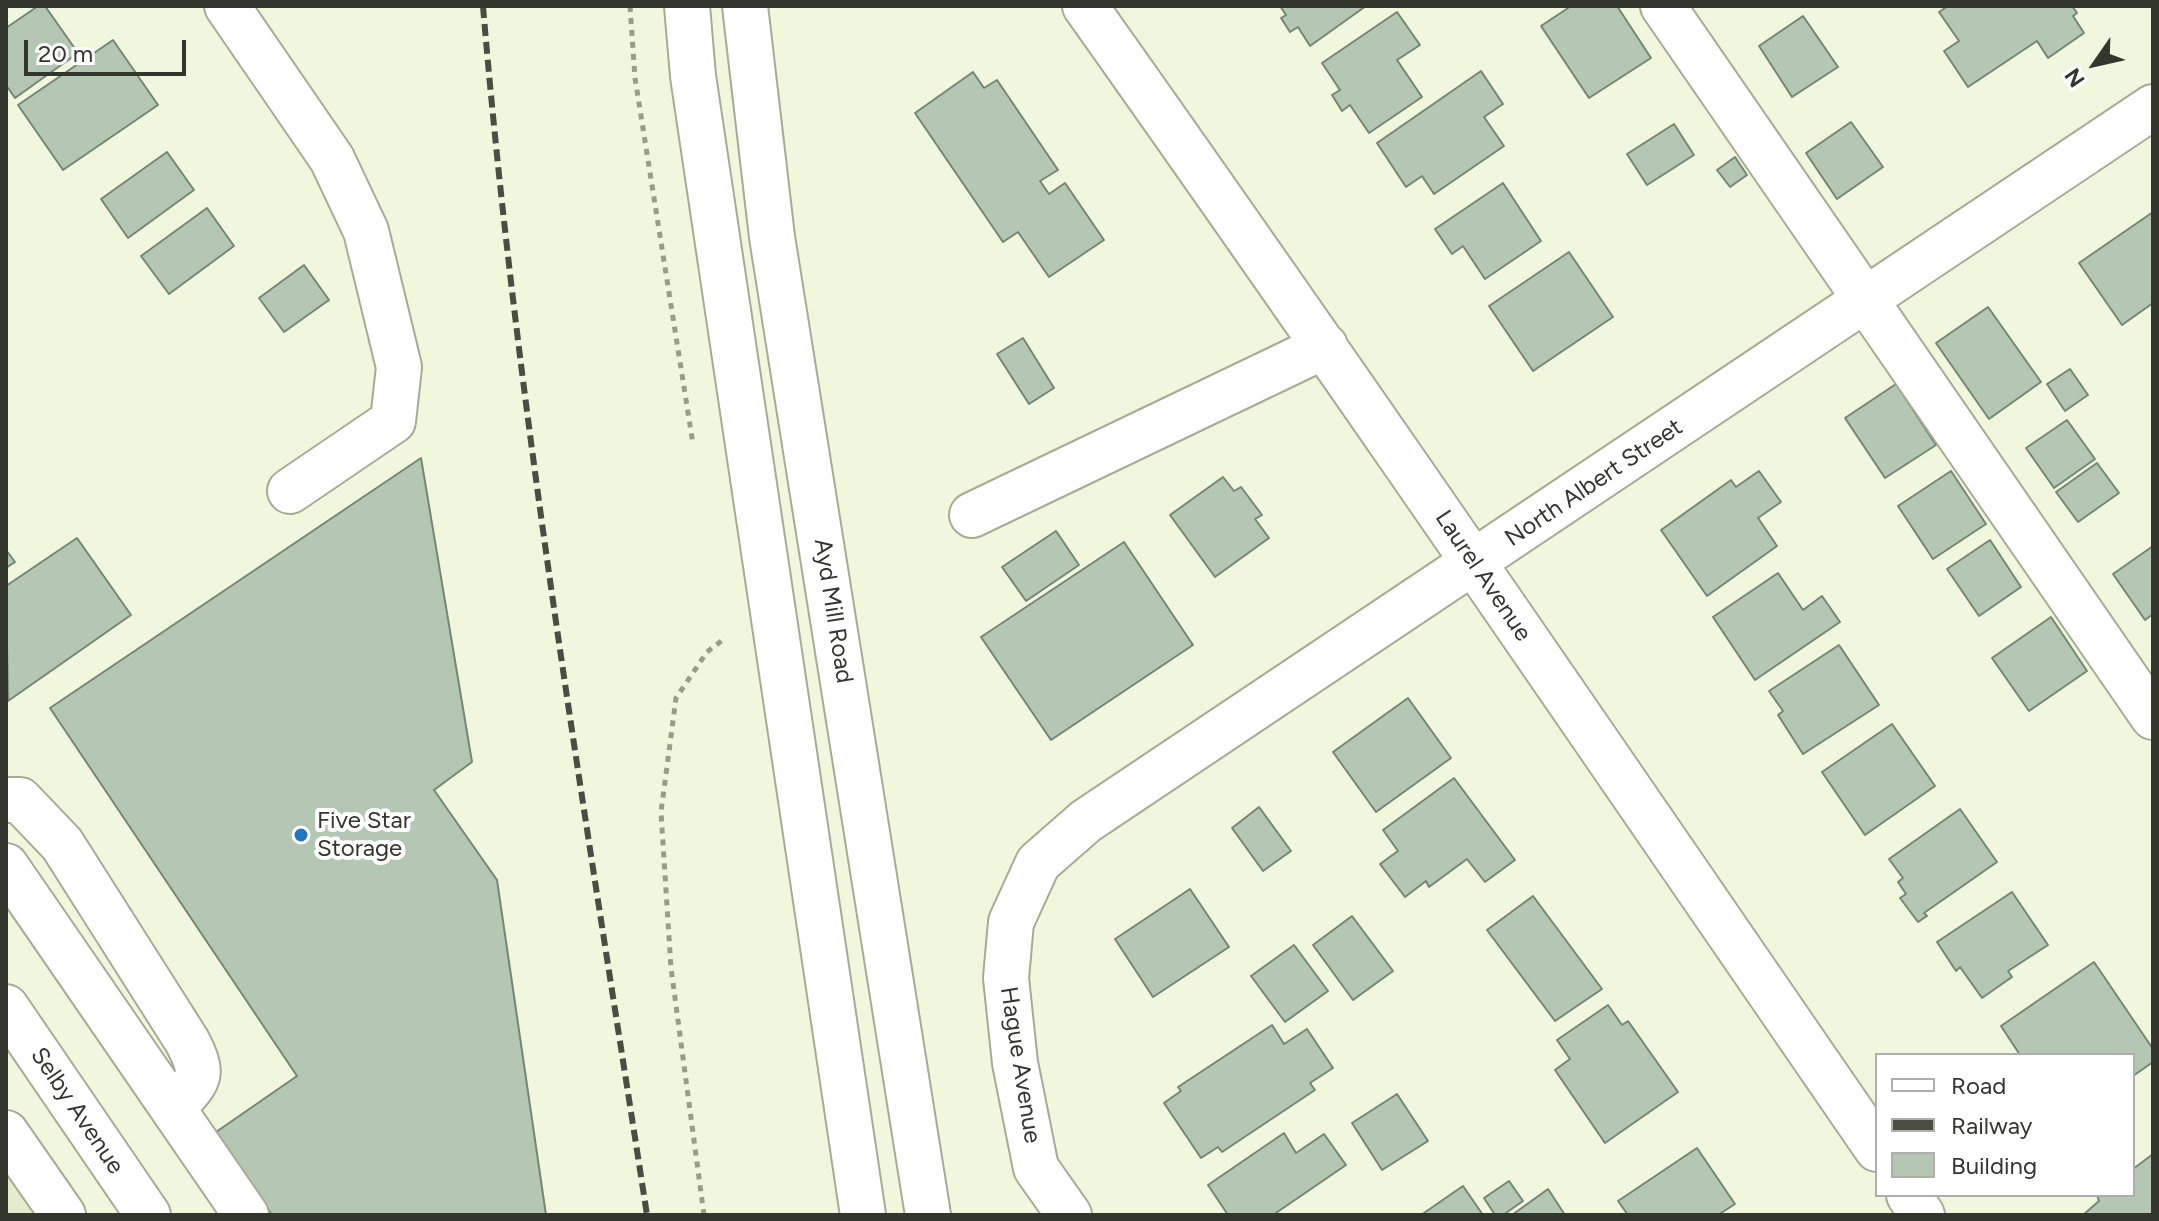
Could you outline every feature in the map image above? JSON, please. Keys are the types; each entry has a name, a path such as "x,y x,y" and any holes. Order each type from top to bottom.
{"street":[{"path":"227,6 339,174 366,231 399,367 393,421 290,491"},
{"path":"687,6 698,107 863,1215"},
{"name":"Ayd Mill Road","path":"745,6 772,237 928,1215"},
{"name":"Laurel Avenue","path":"1085,6 1325,346 1472,565 1875,1146"},
{"path":"1663,6 2153,717"},
{"name":"North Albert Street","path":"1038,863 1086,821 2153,107"},
{"path":"972,515 1325,346"},
{"path":"6,800 20,800 62,844 187,1041 199,1064 199,1080 173,1108"},
{"name":"Hague Avenue","path":"1038,863 1011,922 1006,978 1015,1063 1036,1168 1069,1215"},
{"path":"6,866 246,1215"},
{"name":"Selby Avenue","path":"6,1007 148,1215"},
{"path":"6,1133 63,1215"},
{"path":"1910,1197 1922,1215"}],"path":[{"path":"704,1215 671,968 661,812 676,698 707,652 724,639"}],"shaded area":[{"path":"6,1170 36,1215 6,1215"}],"building":[{"path":"38,6 45,6 78,53 15,98 6,85 6,28"},
{"path":"1280,6 1366,6 1310,46 1298,27 1290,32 1281,18 1286,15"},
{"path":"1571,6 1617,6 1651,58 1589,98 1541,26"},
{"path":"1948,6 2072,6 2077,13 2073,16 2084,33 2048,58 2037,41 1968,87 1944,51 1959,41 1939,12"},
{"path":"1397,12 1420,45 1397,60 1422,97 1369,133 1350,105 1342,111 1332,95 1340,90 1322,63"},
{"path":"1803,16 1838,67 1792,97 1759,46"},
{"path":"113,40 158,105 63,170 18,105"},
{"path":"1481,71 1503,104 1484,117 1504,146 1434,194 1422,176 1406,187 1377,143"},
{"path":"973,72 984,88 997,80 1058,170 1040,181 1049,194 1065,183 1104,240 1049,277 1018,232 1003,242 915,113"},
{"path":"1851,122 1883,167 1837,199 1806,153"},
{"path":"1674,124 1694,155 1647,185 1627,154"},
{"path":"167,152 194,190 128,238 101,199"},
{"path":"1735,157 1747,175 1730,187 1717,170"},
{"path":"1503,183 1541,241 1485,279 1463,246 1452,254 1435,229"},
{"path":"207,208 234,246 169,294 141,256"},
{"path":"2153,212 2153,303 2122,325 2079,263"},
{"path":"1569,252 1613,317 1533,371 1489,306"},
{"path":"304,265 329,300 284,332 259,298"},
{"path":"1988,307 2041,382 1989,419 1936,343"},
{"path":"1023,338 1054,388 1029,404 997,354"},
{"path":"2070,369 2088,395 2065,411 2047,384"},
{"path":"1896,384 1936,445 1885,478 1845,418"},
{"path":"2067,420 2095,459 2054,488 2026,448"},
{"name":"Five Star Storage","path":"421,458 472,762 434,790 497,880 546,1215 272,1215 216,1132 297,1076 50,708"},
{"path":"2097,463 2119,493 2078,522 2056,492"},
{"path":"1759,471 1781,502 1758,518 1777,546 1707,596 1661,530 1731,480 1736,487"},
{"path":"1951,471 1986,524 1933,559 1898,506"},
{"path":"1223,477 1234,491 1241,487 1262,515 1255,519 1269,538 1215,577 1170,515"},
{"path":"1056,531 1079,565 1026,601 1002,567"},
{"path":"77,538 131,615 8,701 6,586"},
{"path":"1990,540 2021,587 1979,616 1947,569"},
{"path":"1124,542 1193,645 1051,740 981,637"},
{"path":"2153,546 2153,614 2145,620 2113,574"},
{"path":"6,550 15,562 6,568"},
{"path":"1778,573 1803,610 1822,596 1840,622 1755,680 1713,617"},
{"path":"2051,617 2087,671 2029,711 1992,658"},
{"path":"1839,645 1879,705 1803,754 1778,715 1783,711 1769,691"},
{"path":"1408,698 1451,758 1376,812 1333,752"},
{"path":"1892,724 1935,786 1865,835 1822,772"},
{"path":"1454,778 1515,860 1485,882 1467,859 1429,887 1426,881 1405,897 1380,864 1398,851 1383,830"},
{"path":"1259,807 1291,851 1263,871 1232,828"},
{"path":"1960,809 1997,862 1924,913 1927,916 1918,922 1900,898 1906,894 1898,882 1903,878 1889,859"},
{"path":"1190,889 1229,947 1153,997 1115,939"},
{"path":"2012,892 2048,945 2008,971 2012,977 1982,998 1960,967 1956,971 1937,942"},
{"path":"1533,896 1602,989 1555,1021 1487,930"},
{"path":"1352,916 1393,971 1353,1000 1313,945"},
{"path":"1294,945 1328,991 1285,1022 1251,976"},
{"path":"2094,962 2153,1049 2153,1062 2135,1075 2135,1053 2019,1053 2001,1026"},
{"path":"1608,1005 1622,1025 1628,1021 1678,1092 1605,1143 1555,1070 1570,1059 1557,1040"},
{"path":"1272,1025 1284,1044 1307,1029 1333,1068 1310,1083 1315,1090 1222,1152 1218,1147 1201,1158 1164,1103 1181,1091 1178,1087"},
{"path":"1397,1094 1428,1141 1382,1170 1352,1123"},
{"path":"1284,1133 1296,1153 1324,1134 1346,1165 1273,1215 1228,1215 1208,1185"},
{"path":"1697,1148 1735,1204 1718,1215 1628,1215 1618,1201"},
{"path":"2153,1154 2153,1215 2083,1215 2099,1201 2098,1197 2135,1197 2135,1168"},
{"path":"1509,1181 1523,1201 1503,1215 1495,1215 1484,1198"},
{"path":"1463,1186 1483,1215 1421,1215"},
{"path":"1548,1189 1565,1215 1512,1215"}],"railway":[{"path":"483,6 497,158 533,461 647,1215"}],"place":[{"name":"Five Star Storage","path":"301,835"}]}
